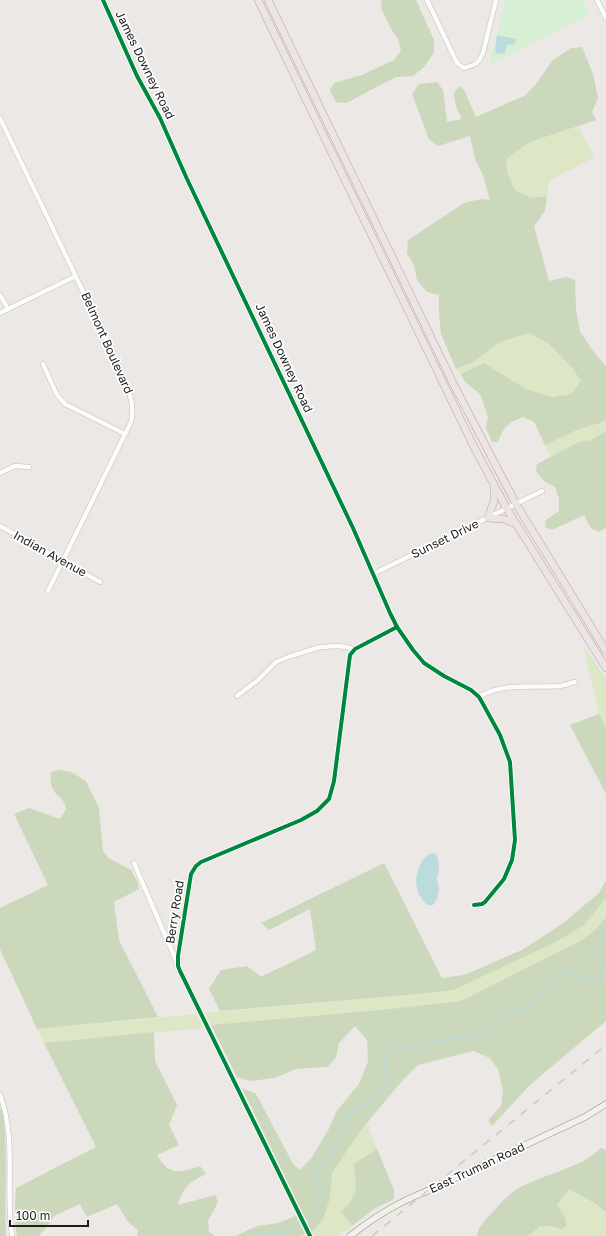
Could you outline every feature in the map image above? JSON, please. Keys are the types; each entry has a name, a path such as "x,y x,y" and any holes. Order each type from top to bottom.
{"highway":[{"path":"258,0 474,448 507,509 606,668"},
{"path":"268,0 454,385 516,504 606,651"},
{"path":"494,485 494,501 488,518 504,519 518,526"}],"main road":[{"name":"East Truman Road","path":"350,1236 366,1223 399,1203 585,1117 606,1104"}],"street":[{"name":"James Downey Road","path":"103,0 137,76 160,118 187,179 353,528 397,627 424,663 444,676 471,690 479,697"},
{"path":"427,0 457,63 464,68 472,66 480,60 496,0"},
{"path":"597,0 606,18"},
{"name":"Belmont Boulevard","path":"0,118 123,375 130,392 133,412 126,434 48,591"},
{"path":"0,313 76,276"},
{"path":"0,295 8,309"},
{"path":"43,364 57,395 65,404 126,434"},
{"path":"0,473 15,466 29,467"},
{"name":"Sunset Drive","path":"373,574 542,491"},
{"name":"Indian Avenue","path":"0,526 100,582"},
{"path":"237,696 258,680 276,662 320,647 337,646 347,647 354,650 397,627"},
{"name":"Berry Road","path":"178,966 178,956 191,874 196,866 201,862 301,820 317,810 329,799 334,781 350,655 354,650"},
{"path":"474,905 485,902 504,879 512,860 515,840 510,762 500,735 479,697 486,692 496,689 523,686 561,686 575,682"},
{"path":"134,863 178,966 310,1236"},
{"path":"0,1095 7,1119 9,1138 9,1219 12,1236"}],"green space":[{"path":"382,0 416,0 434,40 434,52 424,67 413,76 396,77 346,103 336,102 330,90 334,83 362,75 394,60 401,51 398,39 390,27 381,8"},
{"path":"506,0 583,0 590,14 489,65"},
{"path":"582,47 593,74 598,98 592,112 596,120 530,142 506,160 508,174 515,190 532,198 547,196 545,211 534,226 549,281 566,277 575,280 576,309 580,332 606,366 606,421 577,430 545,445 534,422 523,417 513,421 507,426 498,442 492,442 486,428 488,417 480,394 465,382 461,374 484,363 526,389 552,397 571,394 581,381 573,369 548,343 529,333 500,342 473,362 456,369 441,334 439,295 427,292 417,280 414,265 407,253 408,240 464,203 481,199 490,200 483,175 475,159 470,136 438,146 429,139 412,94 419,84 437,82 443,90 447,122 462,119 456,107 454,93 459,86 464,90 476,117 526,95 553,60 571,48"},
{"path":"578,126 594,157 549,181 547,196 532,198 515,190 508,174 506,160 530,142"},
{"path":"529,333 548,343 573,369 581,381 571,394 552,397 526,389 485,363 461,374 456,369 473,362 500,342"},
{"path":"606,421 606,431 591,440 579,443 551,457 545,445 577,430"},
{"path":"606,431 606,528 599,532 591,528 584,515 552,530 545,527 546,520 559,511 559,499 555,487 545,482 536,471 537,464 579,442 591,440"},
{"path":"583,644 606,679 606,728 599,714"},
{"path":"599,714 606,728 606,794 570,725"},
{"path":"60,770 71,772 86,781 99,808 103,851 108,858 131,870 138,883 139,889 114,902 119,940 158,1017 37,1029 0,949 0,908 48,885 14,814 29,808 60,819 66,809 65,805 63,800 53,789 50,779 51,772"},
{"path":"384,863 442,978 464,975 522,950 562,924 599,893 606,880 606,898 584,925 556,942 453,990 220,1011 209,989 221,970 247,966 261,977 316,950 310,909 269,930 261,923"},
{"path":"606,898 606,917 597,928 582,940 461,1001 211,1025 205,1013 418,994 487,974 556,942 584,925"},
{"path":"606,917 606,1021 530,1085 492,1126 488,1120 501,1106 503,1090 498,1069 490,1058 473,1051 418,1065 402,1081 375,1113 356,1137 332,1173 330,1198 323,1219 312,1232 242,1088 256,1094 293,1164 300,1170 312,1157 330,1127 336,1112 359,1084 368,1062 367,1040 355,1026 339,1043 336,1058 327,1067 296,1069 275,1078 250,1081 237,1077 211,1025 461,1001 582,940 597,928"},
{"path":"197,1014 203,1028 44,1043 37,1029"},
{"path":"154,1032 155,1061 177,1105 169,1125 179,1145 157,1155 161,1162 171,1170 181,1171 200,1166 206,1174 195,1180 185,1189 178,1205 215,1195 218,1202 208,1221 209,1232 215,1236 137,1236 138,1230 128,1222 117,1204 87,1217 80,1204 54,1216 40,1236 17,1236 15,1218 16,1188 96,1147 44,1043"},
{"path":"2,1108 6,1156 6,1236 0,1236 0,1110"},
{"path":"367,1124 377,1149 354,1164 357,1190 349,1204 341,1211 352,1226 339,1236 314,1236 312,1232 323,1218 330,1198 332,1173 356,1137"},
{"path":"601,1148 606,1150 606,1212 569,1189 557,1205 566,1219 566,1226 561,1229 551,1226 540,1227 528,1236 477,1236 479,1229 485,1221 504,1199 515,1190 572,1166 592,1155"},
{"path":"377,1149 394,1190 394,1199 374,1209 352,1226 341,1211 349,1204 356,1191 354,1164"},
{"path":"569,1189 606,1212 606,1236 528,1236 536,1230 547,1226 561,1229 566,1219 557,1205"},
{"path":"296,1216 305,1234 300,1236 236,1236 257,1226 278,1223"}],"water":[{"path":"497,35 516,39 514,45 508,44 504,54 495,53"},
{"path":"433,853 437,855 439,868 437,879 439,890 437,899 433,905 427,905 418,893 416,878 421,862 428,855"}],"waterway":[{"path":"308,1219 315,1212 320,1202 319,1192 314,1181 315,1176 322,1164 344,1135 346,1117 365,1105 380,1089 388,1077 384,1066 384,1061 389,1054 396,1049 417,1047 444,1040 468,1037 483,1032 507,1016 530,1007 534,999 549,990 556,980 571,972 590,980 598,980 603,978 603,968 597,946 598,942 606,935"},
{"path":"250,1236 257,1233 280,1233 297,1225"}],"railway":[{"path":"372,1236 606,1045"}],"cycle path":[{"path":"103,0 137,76 160,118 187,179 353,528 397,627 424,663 444,676 471,690 479,697 500,735 510,762 515,840 512,860 504,879 485,902 474,905"},
{"path":"310,1236 180,971 178,966 178,956 191,874 196,866 201,862 301,820 317,811 329,799 334,781 350,655 355,649 397,627"}]}
